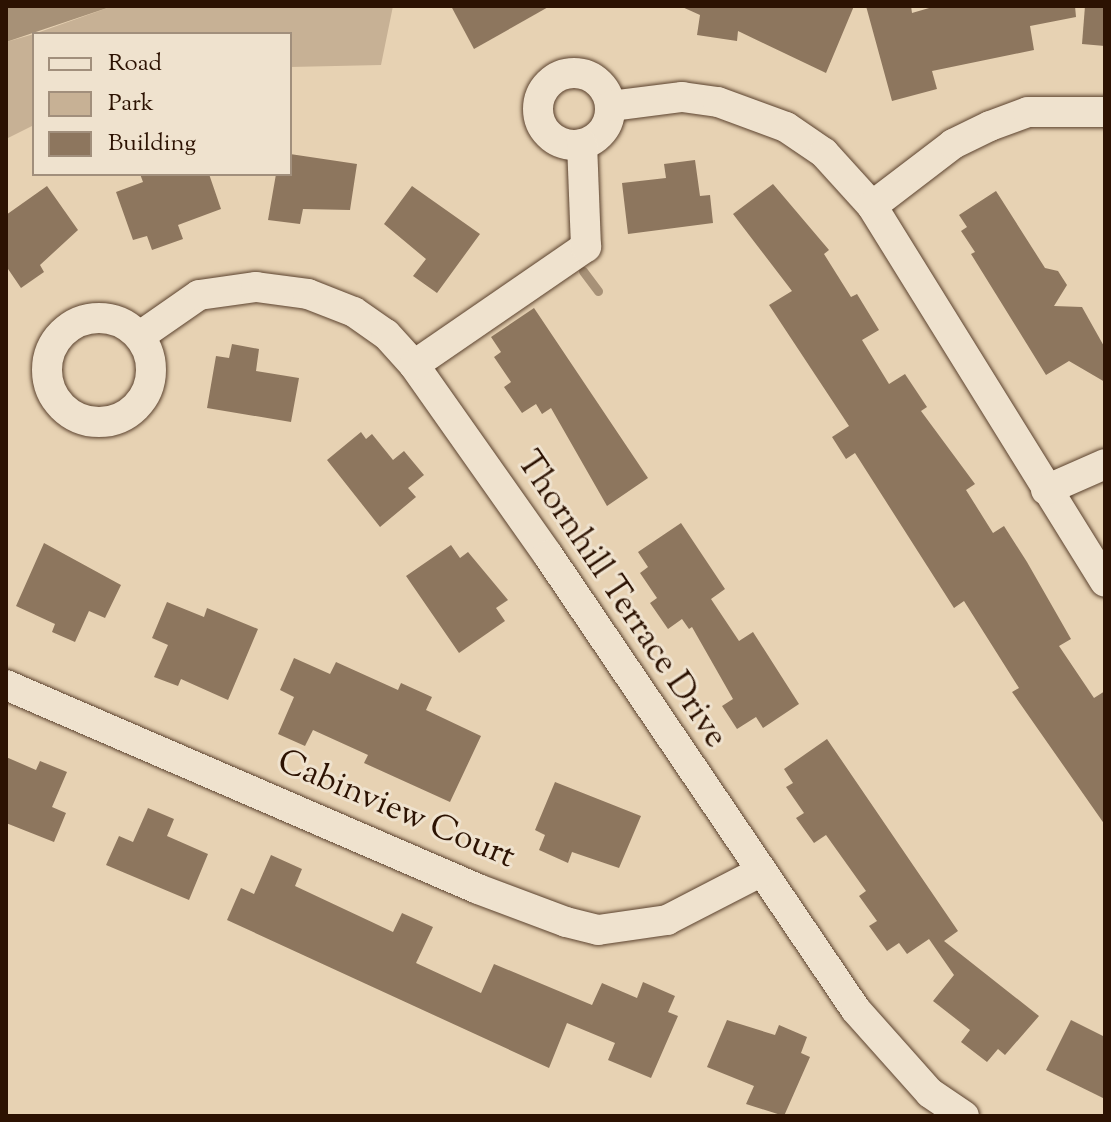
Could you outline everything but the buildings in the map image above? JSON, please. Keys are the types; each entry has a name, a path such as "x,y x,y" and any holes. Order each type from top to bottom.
{"street":[{"path":"566,73 590,76 607,94 611,106 606,126 582,144 558,141 548,133 538,111 545,87 566,73"},
{"path":"611,106 682,97 749,112 786,127 824,153 872,206 1046,490 1101,566"},
{"path":"872,206 953,144 990,126 1028,112 1105,112"},
{"path":"414,365 586,247 582,144"},
{"name":"Thornhill Terrace Drive","path":"140,336 199,295 256,287 308,294 354,312 386,334 414,365 760,872 890,1053 964,1116"},
{"path":"1046,490 1105,464"},
{"name":"Cabinview Court","path":"6,685 478,889 566,922 598,930 667,920 760,872"}],"green space":[{"path":"113,6 393,6 381,65 292,67 292,32 40,32"},
{"path":"32,35 32,126 6,139 6,42"}],"shaded area":[{"path":"6,6 113,6 32,32 6,42"}],"waterway":[{"path":"583,271 598,291"}]}
